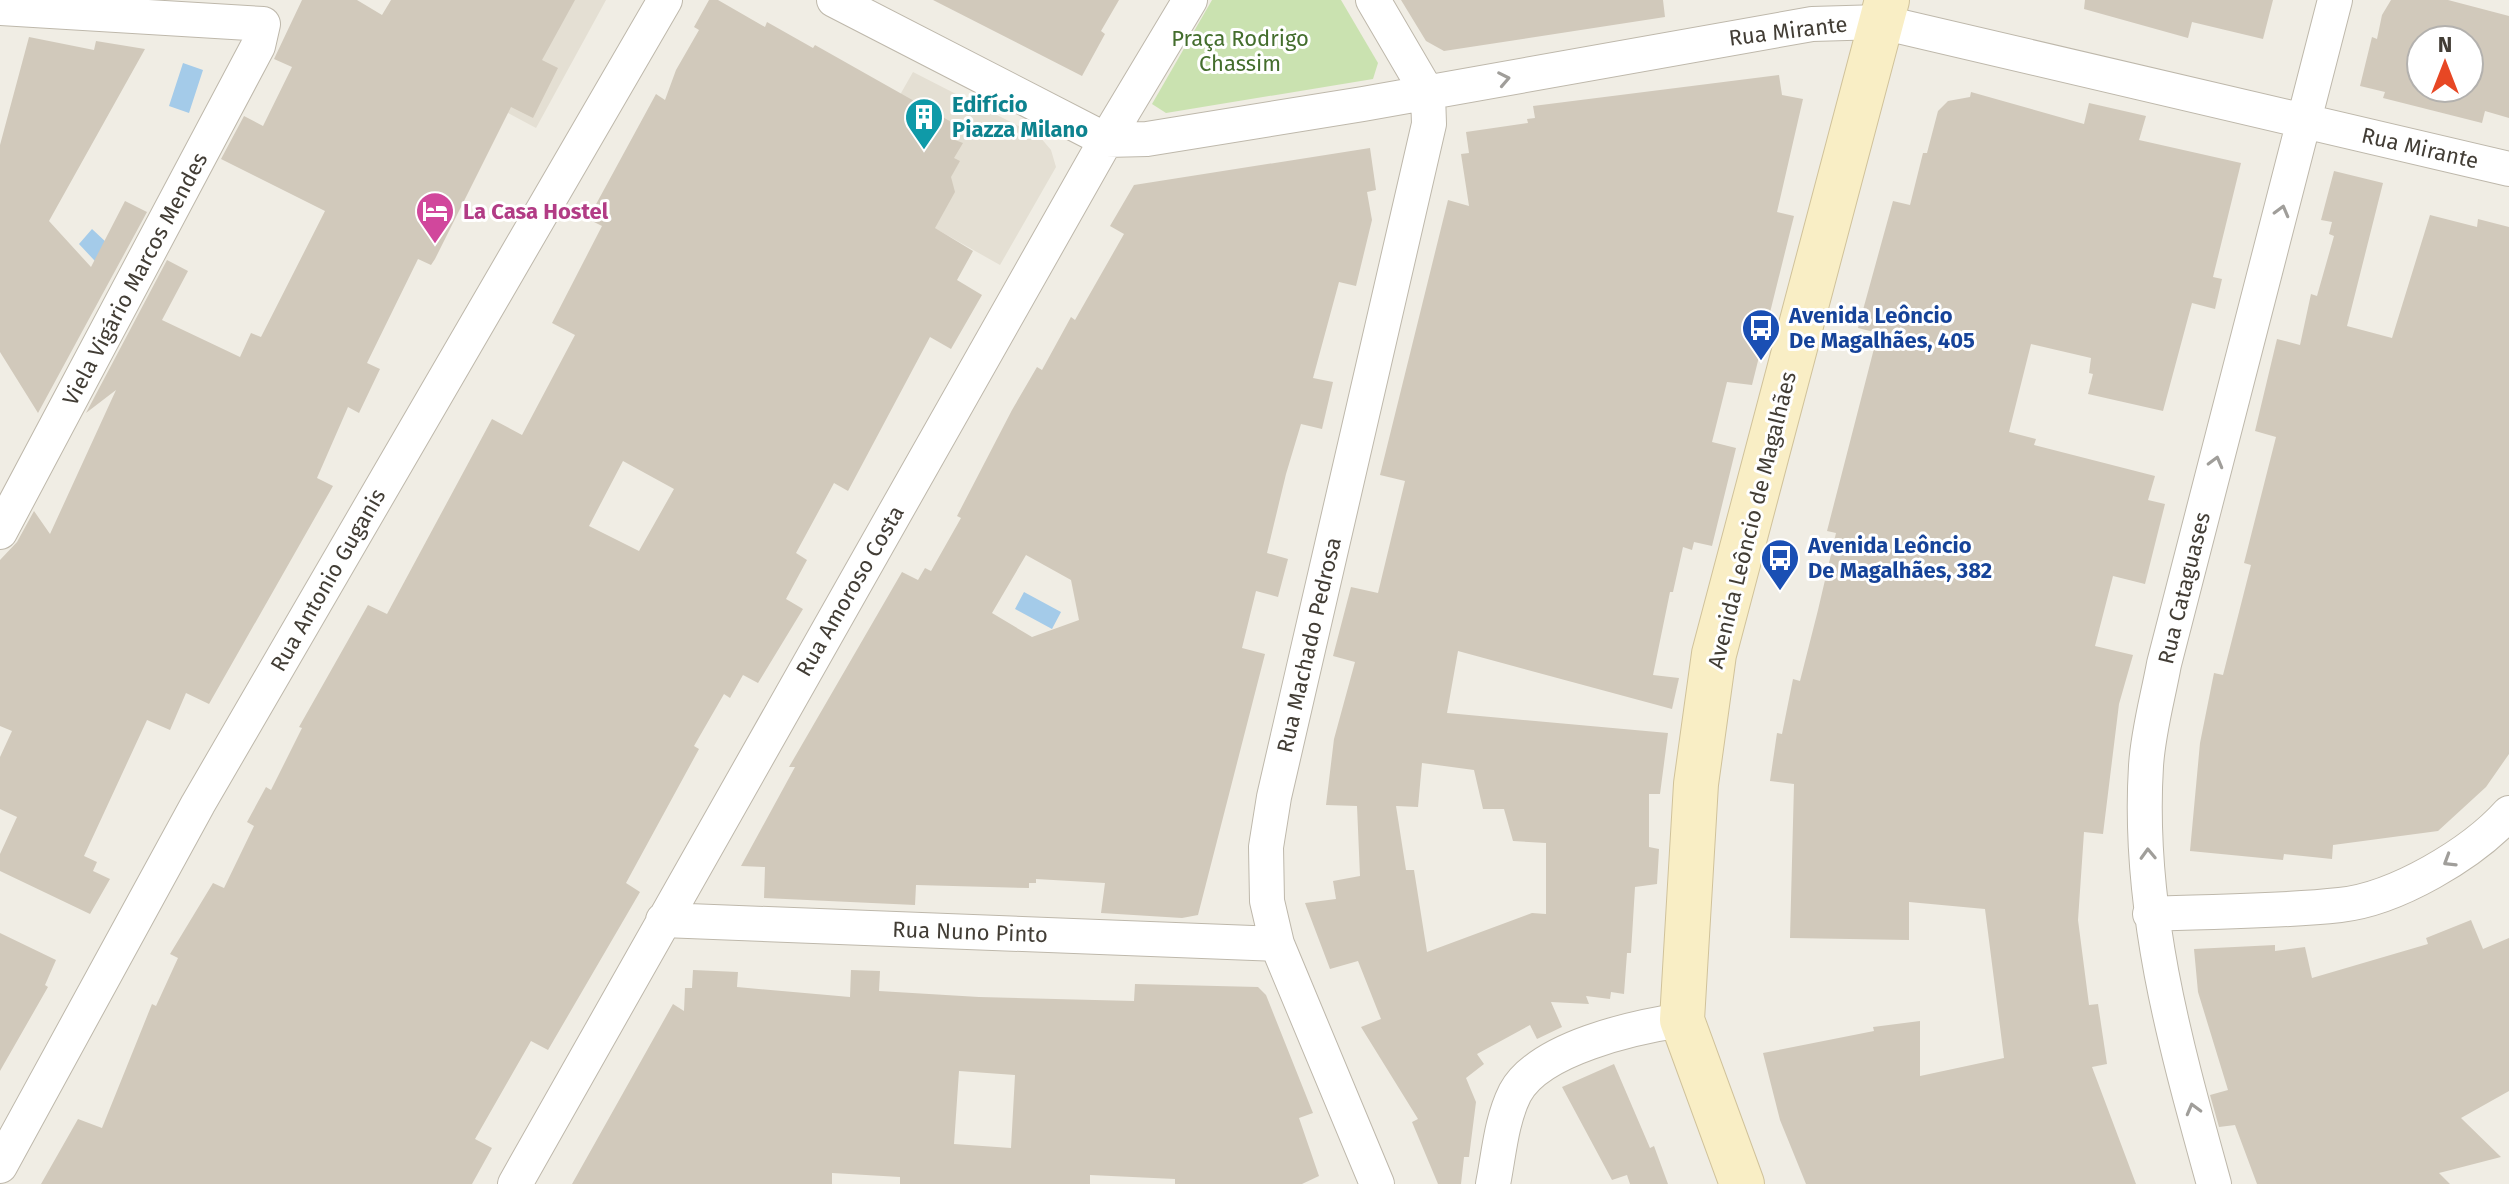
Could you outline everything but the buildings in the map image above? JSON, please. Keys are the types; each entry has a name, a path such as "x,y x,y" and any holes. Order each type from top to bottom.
{"main road":[{"name":"Avenida Leôncio de Magalhães","path":"1742,1184 1682,1020 1696,784 1714,654 1884,11"}],"street":[{"path":"239,0 249,5 263,24"},
{"name":"Rua Antonio Guganis","path":"0,1166 198,804 665,0"},
{"path":"834,0 1106,140"},
{"name":"Rua Amoroso Costa","path":"515,1184 1106,140 1190,0"},
{"path":"1373,0 1428,94"},
{"name":"Rua Cataguases","path":"2214,1184 2170,1024 2150,914 2146,765 2164,664 2335,0"},
{"path":"0,8 263,24"},
{"name":"Rua Mirante","path":"1106,140 1147,139 1428,94 1884,11 2305,121 2509,169"},
{"name":"Viela Vigário Marcos Mendes","path":"0,532 258,46 263,24"},
{"name":"Rua Machado Pedrosa","path":"1377,1184 1277,944 1267,901 1266,847 1274,797 1429,124 1428,94"},
{"path":"2150,914 2343,905 2417,881 2489,836 2509,813"},
{"name":"Rua Nuno Pinto","path":"663,920 1277,944"},
{"path":"1493,1184 1506,1117 1517,1090 1537,1070 1571,1049 1647,1025 1682,1020"}],"shaded area":[{"path":"417,0 606,0 536,128 422,67"},
{"path":"913,72 1040,137 1051,150 1056,167 1000,265 851,181"}],"green space":[{"name":"Praça Rodrigo Chassim","path":"1212,0 1341,0 1378,63 1373,79 1166,113 1152,104"}],"water":[{"path":"183,63 203,70 189,113 169,106"},
{"path":"92,229 122,257 109,276 79,244"},
{"path":"1024,592 1061,612 1052,629 1015,609"}],"place":[{"name":"Edifício Piazza Milano","path":"924,151"},
{"name":"La Casa Hostel","path":"435,245"},
{"name":"Avenida Leôncio De Magalhães, 405","path":"1761,362"},
{"name":"Avenida Leôncio De Magalhães, 382","path":"1780,592"}]}
